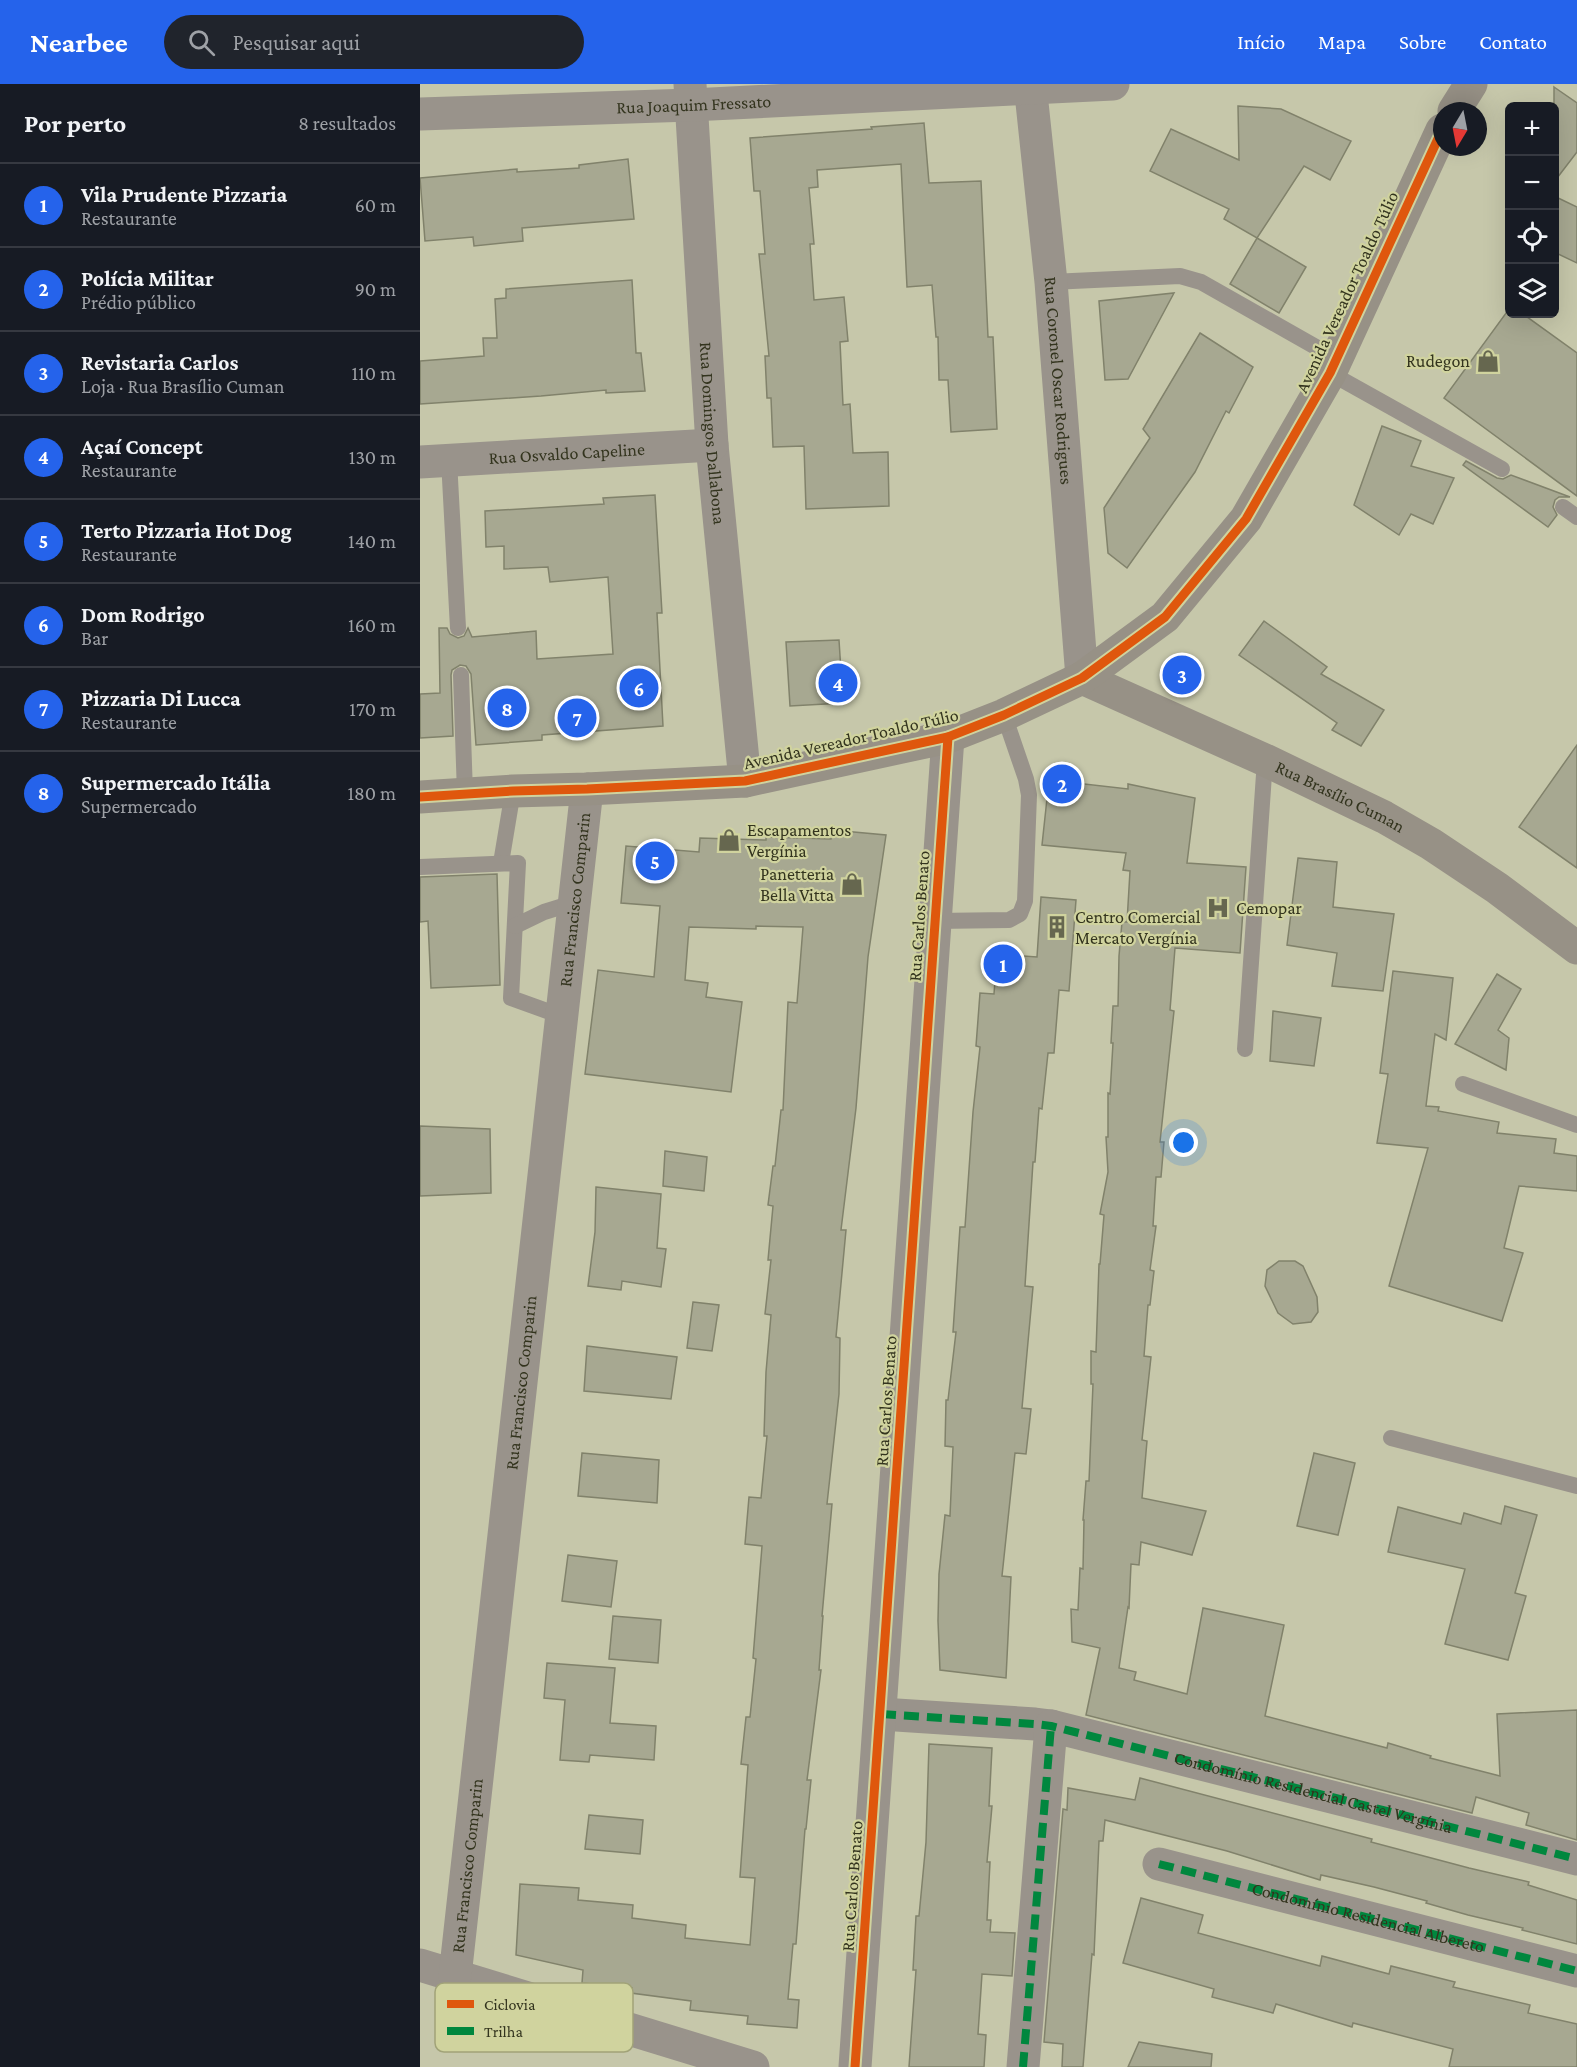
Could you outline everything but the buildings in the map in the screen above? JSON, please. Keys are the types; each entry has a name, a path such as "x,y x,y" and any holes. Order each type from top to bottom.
{"main road":[{"path":"1460,102 1471,84"},
{"name":"Avenida Vereador Toaldo Túlio","path":"420,797 513,790 587,789 745,781 948,737 1004,715 1082,678 1165,617 1246,519 1334,366 1433,150"},
{"name":"Rua Brasílio Cuman","path":"1082,678 1265,760 1384,817 1431,844 1573,937"}],"street":[{"name":"Rua Joaquim Fressato","path":"420,114 690,95 1113,84"},
{"name":"Rua Coronel Oscar Rodrigues","path":"1030,86 1051,282 1082,678"},
{"name":"Rua Domingos Dallabona","path":"690,95 712,445 745,781"},
{"name":"Rua Osvaldo Capeline","path":"434,461 712,445"},
{"name":"Rua Carlos Benato","path":"855,2067 948,737"},
{"name":"Rua Francisco Comparin","path":"455,1976 587,789"},
{"name":"Condomínio Residencial Castel Vergínia","path":"881,1714 1051,1726 1577,1859"},
{"path":"1023,2067 1051,1726"},
{"name":"Condomínio Residencial Albereto","path":"1159,1864 1577,1971"},
{"path":"420,1965 478,1983"},
{"path":"633,2030 753,2067"}],"lane":[{"path":"1051,282 1180,276 1201,282 1502,469"},
{"path":"434,461 458,628"},
{"path":"461,675 465,794"},
{"path":"935,921 1008,920 1020,914 1025,901 1029,795 1026,779 1004,715"},
{"path":"1245,1049 1265,760"},
{"path":"501,863 513,790"},
{"path":"420,867 518,863 511,998 561,1016"},
{"path":"515,926 544,912 573,903"},
{"path":"1463,1084 1577,1125"},
{"path":"1391,1438 1577,1486"}],"marked path":[{"path":"881,1714 1051,1726 1577,1859"},
{"path":"1023,2067 1051,1726"},
{"path":"1159,1864 1577,1971"}],"cycle path":[{"path":"420,797 745,781 948,737 1004,715 1082,678 1165,617 1246,519 1330,373 1433,150"},
{"path":"855,2067 948,737"}],"place":[{"name":"Rudegon","path":"1488,361"},
{"name":"Revistaria Carlos","path":"1182,675"},
{"name":"Açaí Concept","path":"838,683"},
{"name":"Dom Rodrigo","path":"639,688"},
{"name":"Supermercado Itália","path":"507,708"},
{"name":"Pizzaria Di Lucca","path":"577,718"},
{"name":"Polícia Militar","path":"1062,784"},
{"name":"Escapamentos Vergínia","path":"729,840"},
{"name":"Terto Pizzaria Hot Dog","path":"655,861"},
{"name":"Panetteria Bella Vitta","path":"852,884"},
{"name":"Cemopar","path":"1218,908"},
{"name":"Centro Comercial Mercato Vergínia","path":"1057,927"},
{"name":"Vila Prudente Pizzaria","path":"1003,964"}]}
